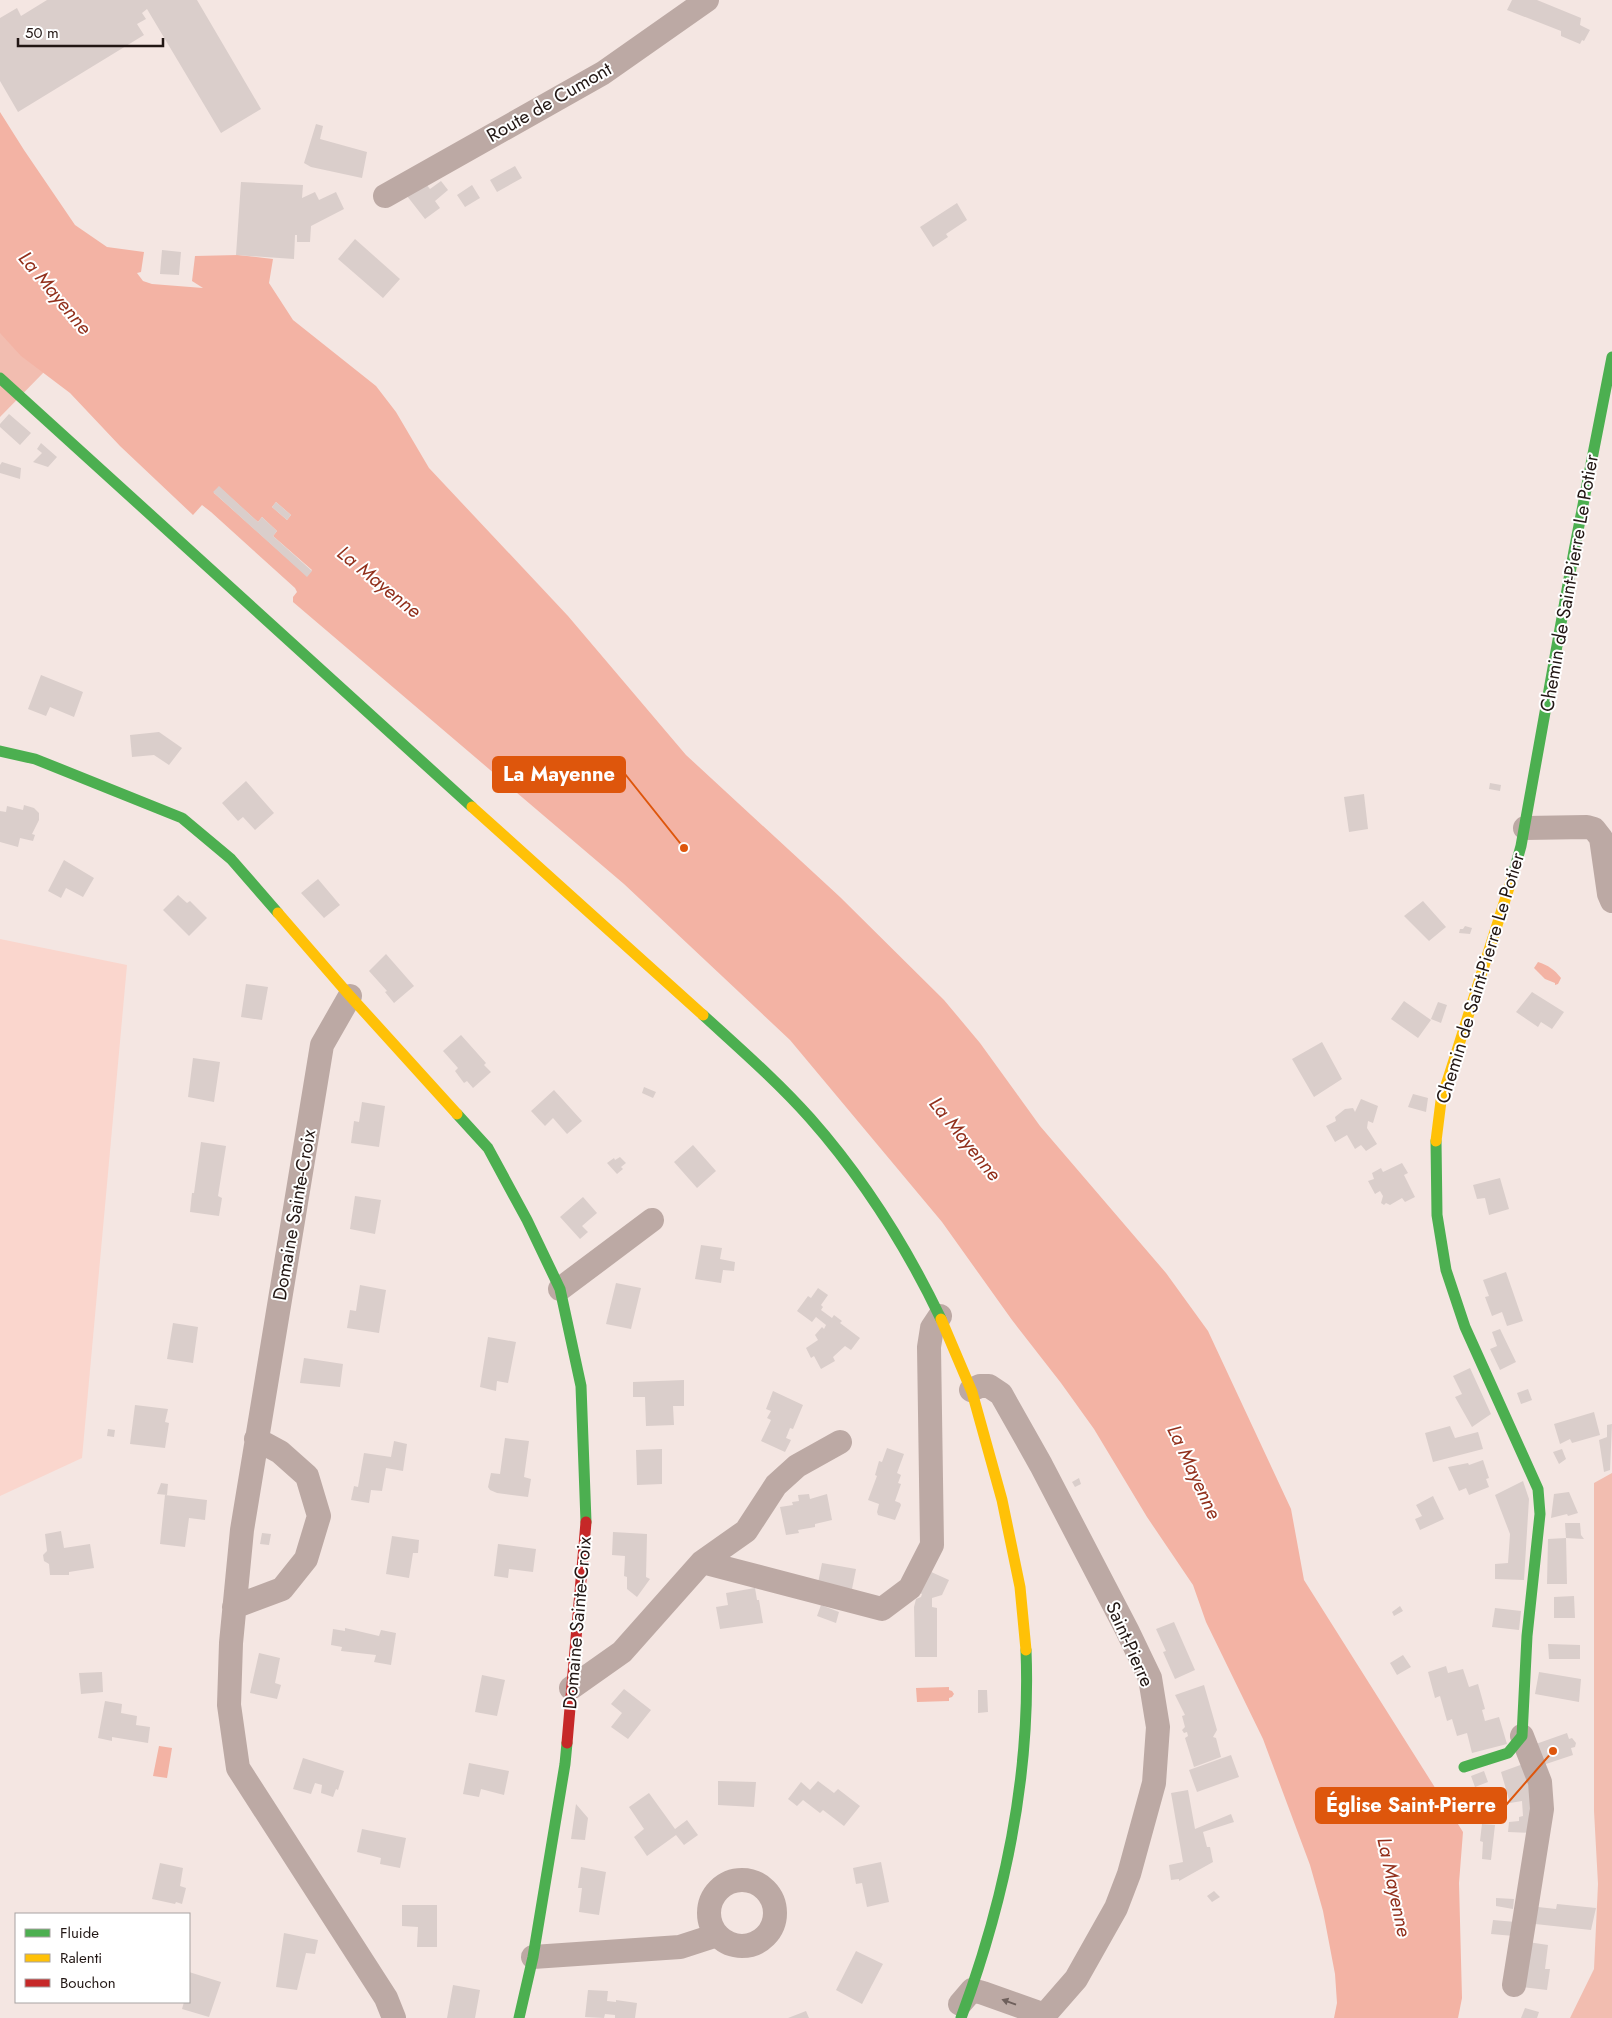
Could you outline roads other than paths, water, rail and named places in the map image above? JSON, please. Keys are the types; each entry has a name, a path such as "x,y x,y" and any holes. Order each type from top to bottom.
{"street":[{"name":"Route de Cumont","path":"385,196 603,73 707,0"},
{"name":"Chemin de Saint-Pierre Le Potier","path":"1514,1985 1542,1809 1540,1782 1522,1736 1527,1636 1540,1514 1538,1489 1465,1326 1446,1270 1437,1214 1435,1146 1440,1101 1501,916 1524,828 1574,551 1612,357"},
{"path":"0,378 502,835 699,1010 759,1067 809,1117 870,1195 892,1229 940,1316 971,1390 1003,1503 1018,1575 1026,1650 1027,1704 1023,1763 1014,1833 997,1911 961,2018"},
{"name":"Domaine Sainte-Croix","path":"0,751 35,759 182,818 231,859 350,996 488,1148 527,1220 560,1289 581,1386 586,1521 565,1764 533,1957 519,2018"},
{"path":"1524,828 1587,826 1594,830 1601,838 1609,894 1612,900"},
{"name":"Domaine Sainte-Croix","path":"350,996 322,1045 242,1530 234,1607 229,1705 238,1768 386,1998 394,2018"},
{"path":"560,1289 652,1220"},
{"path":"702,1562 882,1609 910,1588 932,1545 929,1347 932,1328 940,1316"},
{"name":"Saint-Pierre","path":"971,1390 980,1386 989,1386 1001,1394 1036,1457 1127,1630 1150,1678 1158,1727 1154,1783 1129,1874 1116,1908 1076,1979 1044,2016 984,1992 972,1990"},
{"path":"234,1607 282,1589 306,1559 319,1516 307,1476 280,1452 256,1439"},
{"path":"571,1688 622,1652 702,1562 746,1531 776,1485 797,1466 840,1442"},
{"path":"1464,1767 1508,1753 1522,1736"},
{"path":"533,1957 680,1947 717,1935"},
{"path":"950,2018 972,1990"}],"water":[{"name":"La Mayenne","path":"0,112 75,225 107,247 144,252 141,272 137,273 143,281 152,284 203,288 192,281 195,256 238,255 273,259 269,283 293,320 376,386 396,412 429,468 568,616 686,755 840,897 944,1000 980,1043 1040,1126 1166,1273 1208,1331 1291,1509 1304,1580 1463,1832 1459,1883 1462,1998 1458,2018 1334,2018 1337,2003 1335,1974 1323,1911 1310,1865 1263,1739 1206,1622 1193,1585 1147,1517 1094,1429 1012,1320 942,1222 790,1040 624,884 293,602 293,597 297,592 295,588 211,512 202,505 193,515 120,446 70,393 21,356 0,333","holes":["219,487 258,522 262,517 277,531 273,536 312,570 307,576 214,493","276,502 291,515 287,520 272,507"]},
{"path":"1538,962 1548,966 1559,975 1561,978 1558,984 1555,985 1555,983 1545,979 1534,968"},
{"path":"949,1687 949,1690 954,1694 949,1698 949,1701 917,1702 916,1688"},
{"path":"159,1746 172,1748 167,1778 153,1776"}],"place":[{"name":"La Mayenne","path":"684,848"},
{"name":"Église Saint-Pierre","path":"1553,1751"}]}
